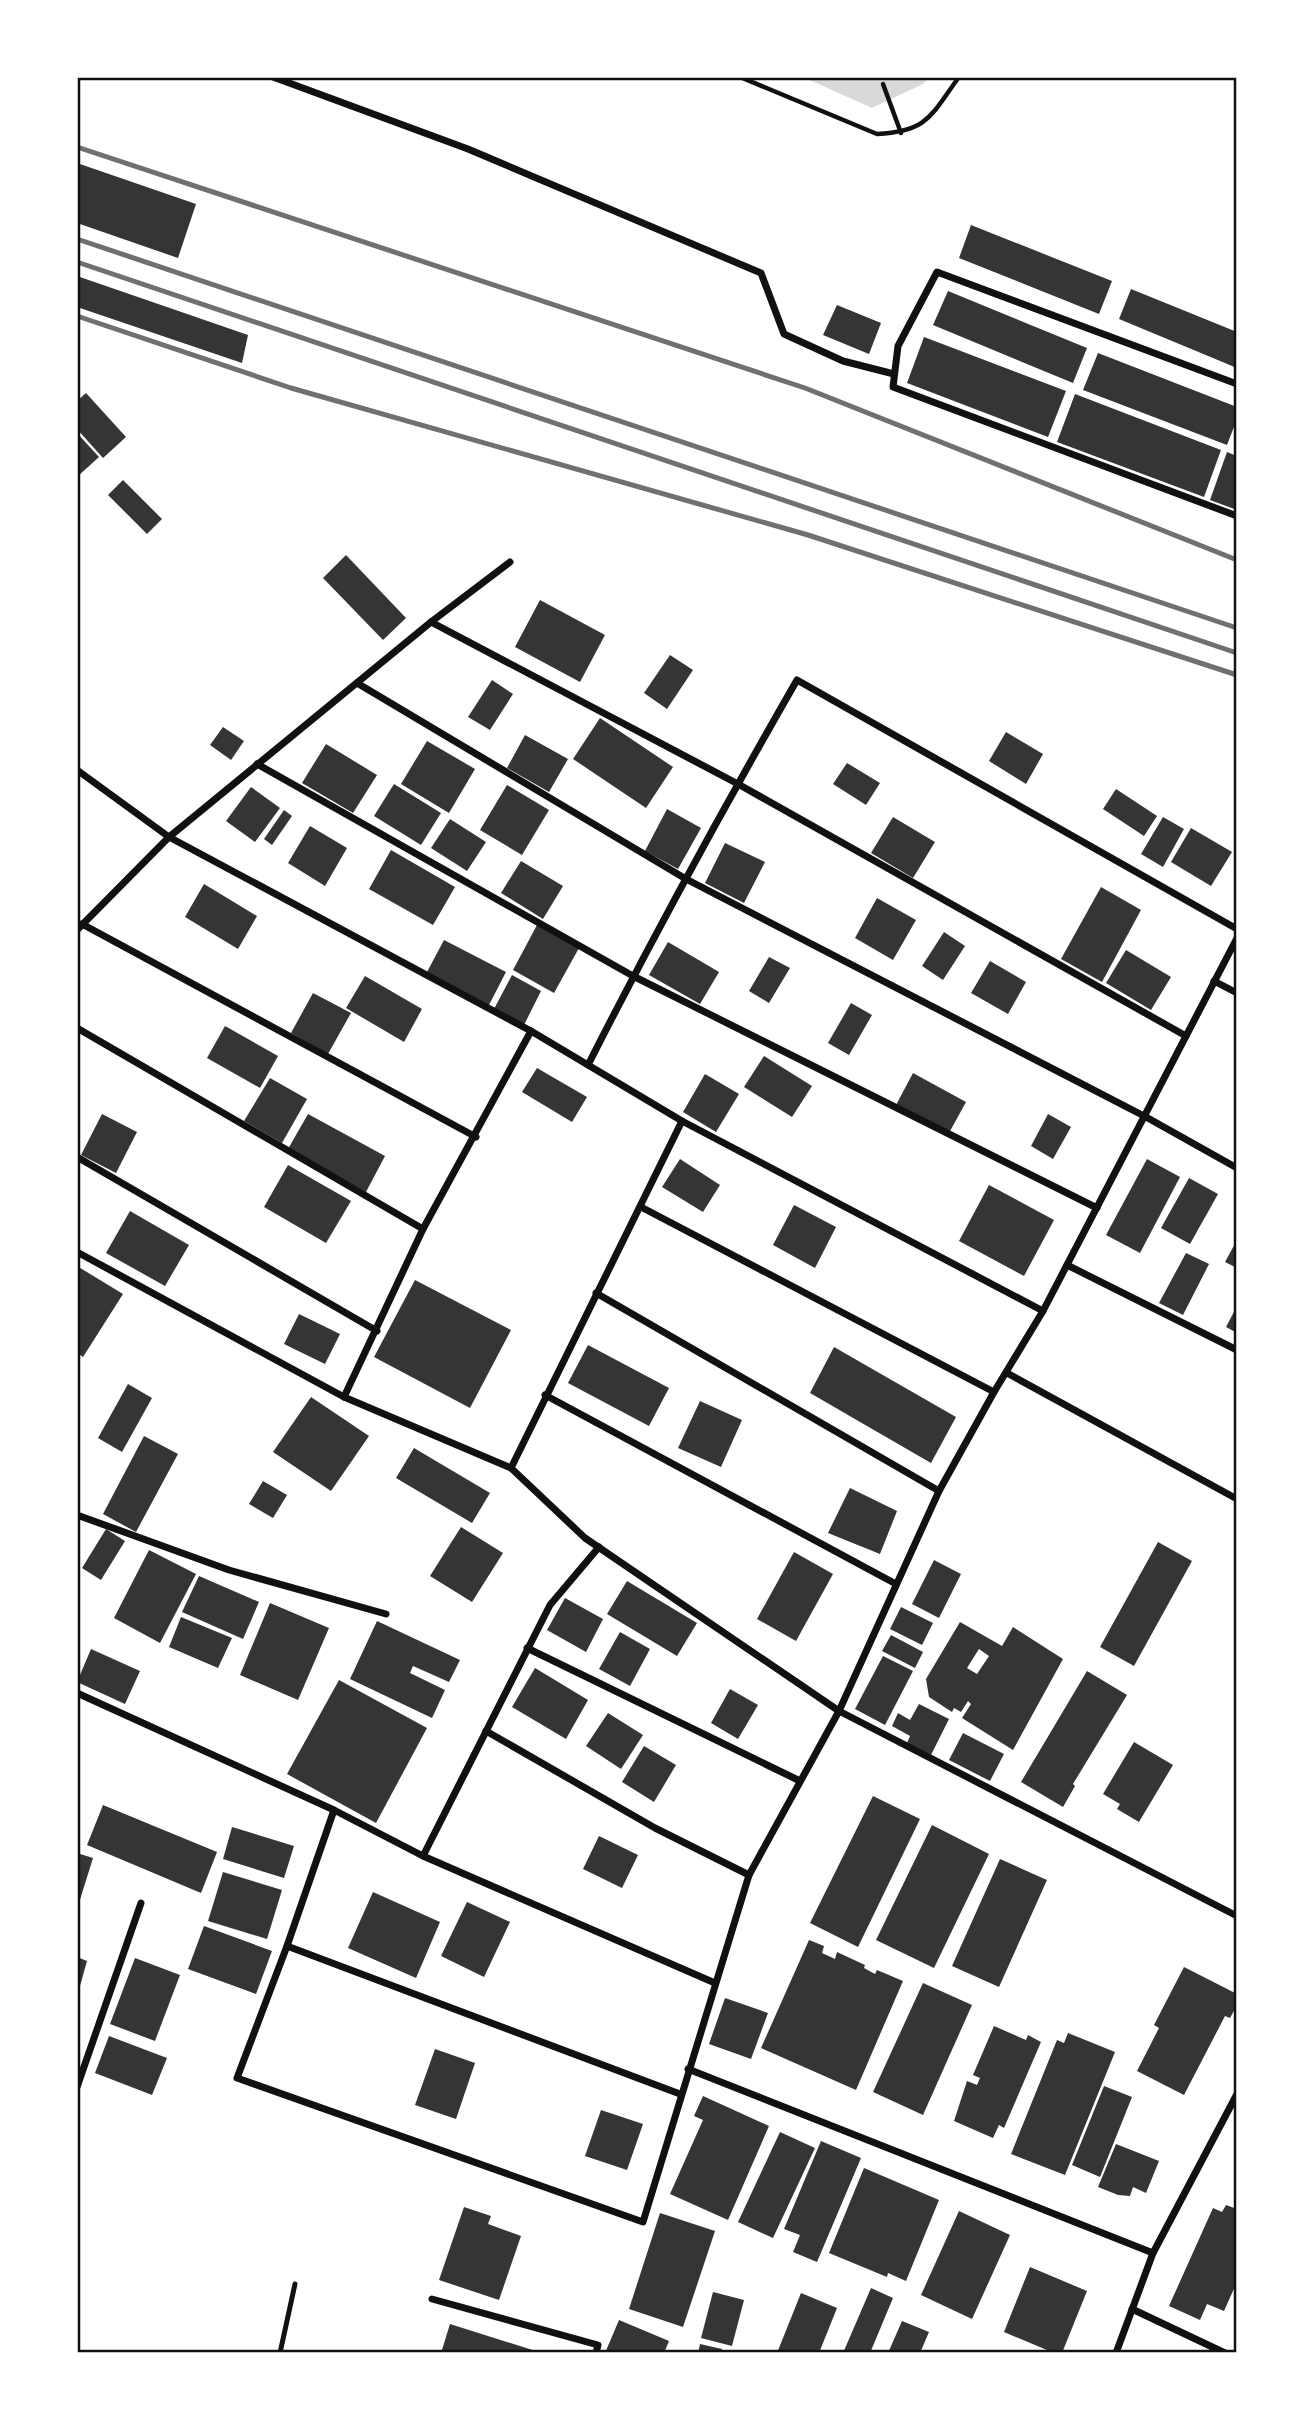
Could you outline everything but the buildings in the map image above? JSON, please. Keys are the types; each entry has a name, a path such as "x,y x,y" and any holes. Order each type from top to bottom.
{"street":[{"path":"272,77 468,149 761,273 784,334 843,361 894,374"},
{"path":"1237,384 937,272 898,346 893,387 1237,516"},
{"path":"475,1137 80,927 169,837 431,622 510,562"},
{"path":"431,622 738,784 1186,1035"},
{"path":"588,1065 633,976 797,680 1237,929"},
{"path":"357,683 687,879 1146,1116 1237,1168"},
{"path":"257,764 633,976 1097,1208"},
{"path":"77,769 169,837 531,1031 681,1121 1043,1311"},
{"path":"334,1810 237,2078 643,2222 748,1875 839,1711 939,1491 1043,1311 1237,938"},
{"path":"1214,981 1237,993"},
{"path":"77,1028 423,1229"},
{"path":"344,1397 423,1229 531,1031"},
{"path":"511,1468 681,1121"},
{"path":"77,1157 377,1331"},
{"path":"641,1207 994,1392"},
{"path":"77,1252 344,1397 511,1468 585,1538 839,1711 1237,1916"},
{"path":"1067,1265 1237,1350"},
{"path":"596,1293 939,1491"},
{"path":"1007,1373 1237,1499"},
{"path":"545,1395 896,1584"},
{"path":"77,1515 229,1570 386,1614"},
{"path":"423,1856 550,1605 599,1547"},
{"path":"527,1648 800,1781"},
{"path":"77,1693 334,1810 423,1856 715,1983"},
{"path":"485,1731 655,1828 748,1875"},
{"path":"77,2087 141,1903"},
{"path":"287,1946 680,2094"},
{"path":"688,2068 1153,2253"},
{"path":"1116,2353 1153,2253 1237,2094"},
{"path":"432,2299 597,2349"},
{"path":"1132,2309 1225,2353"}],"lane":[{"path":"280,2353 295,2284"}],"path":[{"path":"740,77 877,134 901,133 925,122 959,77"},
{"path":"883,84 901,133"}],"shaded area":[{"path":"803,77 929,77 923,84 872,108"}],"railway":[{"path":"77,147 805,388 1237,560"},
{"path":"77,239 1237,628"},
{"path":"77,262 1237,653"},
{"path":"77,316 291,388 808,535 1237,675"}]}
